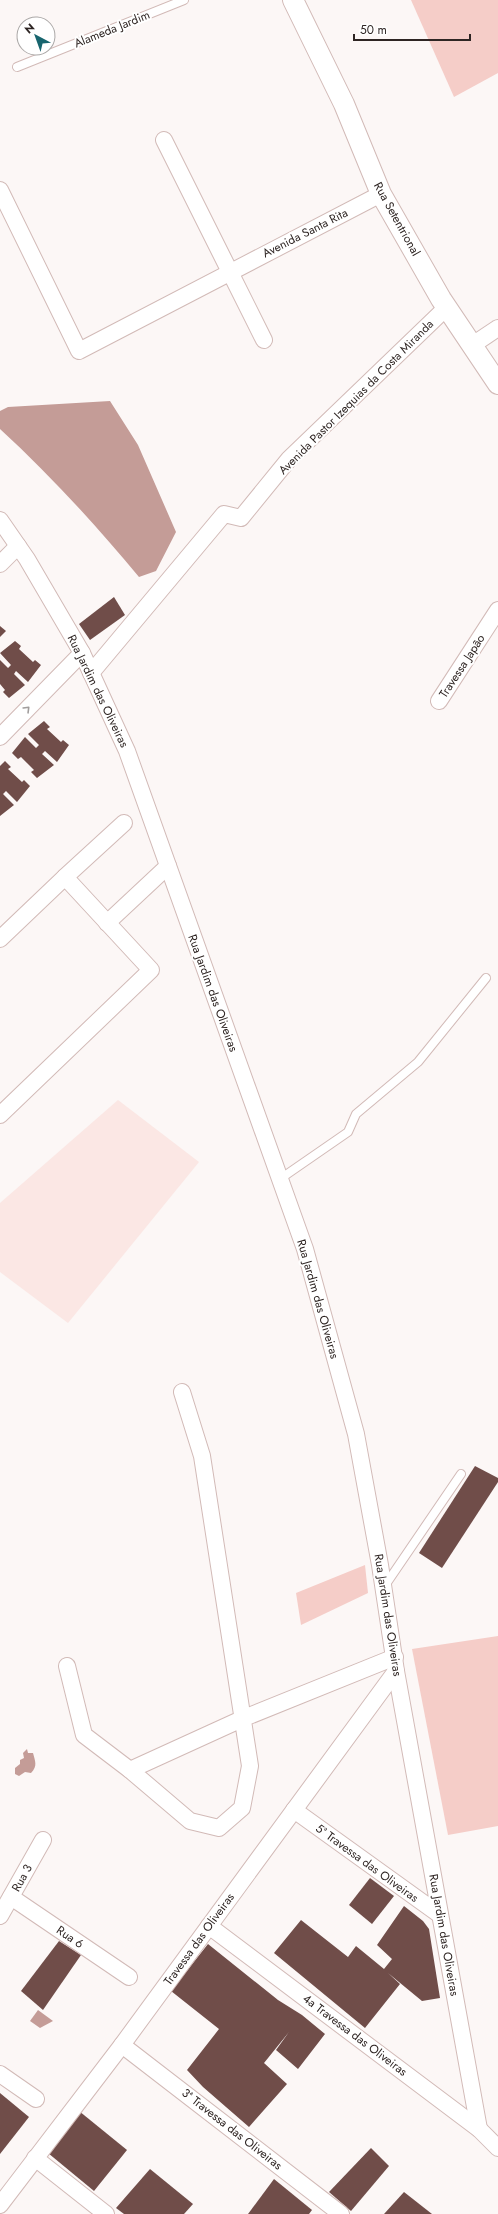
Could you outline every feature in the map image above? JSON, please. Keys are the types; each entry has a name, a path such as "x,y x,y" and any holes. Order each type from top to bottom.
{"street":[{"name":"Rua Setentrional","path":"293,0 344,104 381,194 471,346 498,384"},
{"path":"164,140 264,340"},
{"name":"Avenida Santa Rita","path":"0,190 79,351 381,194"},
{"name":"Avenida Pastor Izequias da Costa Miranda","path":"91,673 224,514 241,518 289,459 447,307"},
{"path":"471,346 498,328"},
{"name":"Rua Jardim das Oliveiras","path":"0,520 18,546 82,654 127,751 305,1249 356,1434 384,1587 395,1664 480,2129"},
{"path":"0,564 18,546"},
{"name":"Travessa Japão","path":"439,701 498,610"},
{"path":"0,737 82,654"},
{"path":"0,939 124,823"},
{"path":"107,923 168,866"},
{"path":"0,1115 151,970 65,878"},
{"path":"67,1666 84,1735 130,1770 190,1821 219,1828 242,1808 250,1766 244,1718 202,1456 182,1392"},
{"path":"130,1770 244,1718 395,1664"},
{"name":"Travessa das Oliveiras","path":"0,2205 122,2045 294,1810 395,1664"},
{"name":"5ª Travessa das Oliveiras","path":"294,1810 440,1915"},
{"name":"Rua 3","path":"0,1916 43,1840"},
{"name":"Rua 6","path":"11,1897 129,1976"},
{"name":"4a Travessa das Oliveiras","path":"209,1926 480,2129 498,2148"},
{"name":"3ª Travessa das Oliveiras","path":"122,2045 342,2214"},
{"path":"0,2074 36,2099"},
{"path":"35,2158 106,2214"}],"lane":[{"name":"Alameda Jardim","path":"17,67 184,0"},
{"path":"280,1179 348,1132 356,1114 418,1062 486,978"},
{"path":"384,1587 461,1474"}],"shaded area":[{"path":"411,0 498,0 498,73 454,97"},
{"path":"110,401 138,445 176,532 156,571 139,577 72,501 37,464 0,429 0,411 8,407"},
{"path":"118,1100 199,1162 68,1323 0,1272 0,1203"},
{"path":"365,1565 368,1593 301,1625 296,1593"},
{"path":"498,1636 498,1826 448,1835 412,1649"},
{"path":"27,1749 28,1753 33,1753 35,1768 31,1773 25,1772 19,1776 15,1774 15,1768 20,1764 20,1760 24,1758 23,1753"},
{"path":"38,2010 53,2021 40,2028 30,2021"}],"building":[{"path":"114,597 125,615 90,640 79,624"},
{"path":"0,626 6,631 0,637"},
{"path":"15,641 21,646 19,649 33,662 35,660 41,665 28,682 16,671 14,674 25,685 9,698 3,692 5,690 0,684 0,660 8,668 11,665 0,653"},
{"path":"44,721 50,727 47,729 61,742 63,740 69,745 57,762 45,751 42,754 54,765 37,778 31,772 34,770 21,757 18,759 12,753 25,737 36,748 39,745 28,734"},
{"path":"5,761 11,767 8,769 22,782 24,780 30,786 17,802 6,791 3,794 14,805 0,816 0,766"},
{"path":"475,1466 498,1478 498,1482 442,1568 419,1553"},
{"path":"370,1878 394,1896 372,1924 349,1905"},
{"path":"404,1906 423,1921 429,1929 440,1998 422,2001 388,1973 400,1984 365,2028 274,1953 301,1920 348,1957 356,1946 384,1969 392,1959 377,1945"},
{"path":"59,1941 81,1955 43,2010 21,1991"},
{"path":"208,1944 278,2000 302,2015 325,2034 298,2069 276,2050 289,2032 264,2063 287,2084 249,2127 203,2087 187,2070 219,2029 171,1991"},
{"path":"0,2093 29,2117 0,2154"},
{"path":"79,2111 127,2150 94,2191 48,2153"},
{"path":"371,2148 389,2166 351,2211 329,2192"},
{"path":"150,2169 193,2204 184,2214 124,2214 116,2208"},
{"path":"274,2179 312,2210 309,2214 248,2214"},
{"path":"404,2192 432,2214 384,2214"}]}
